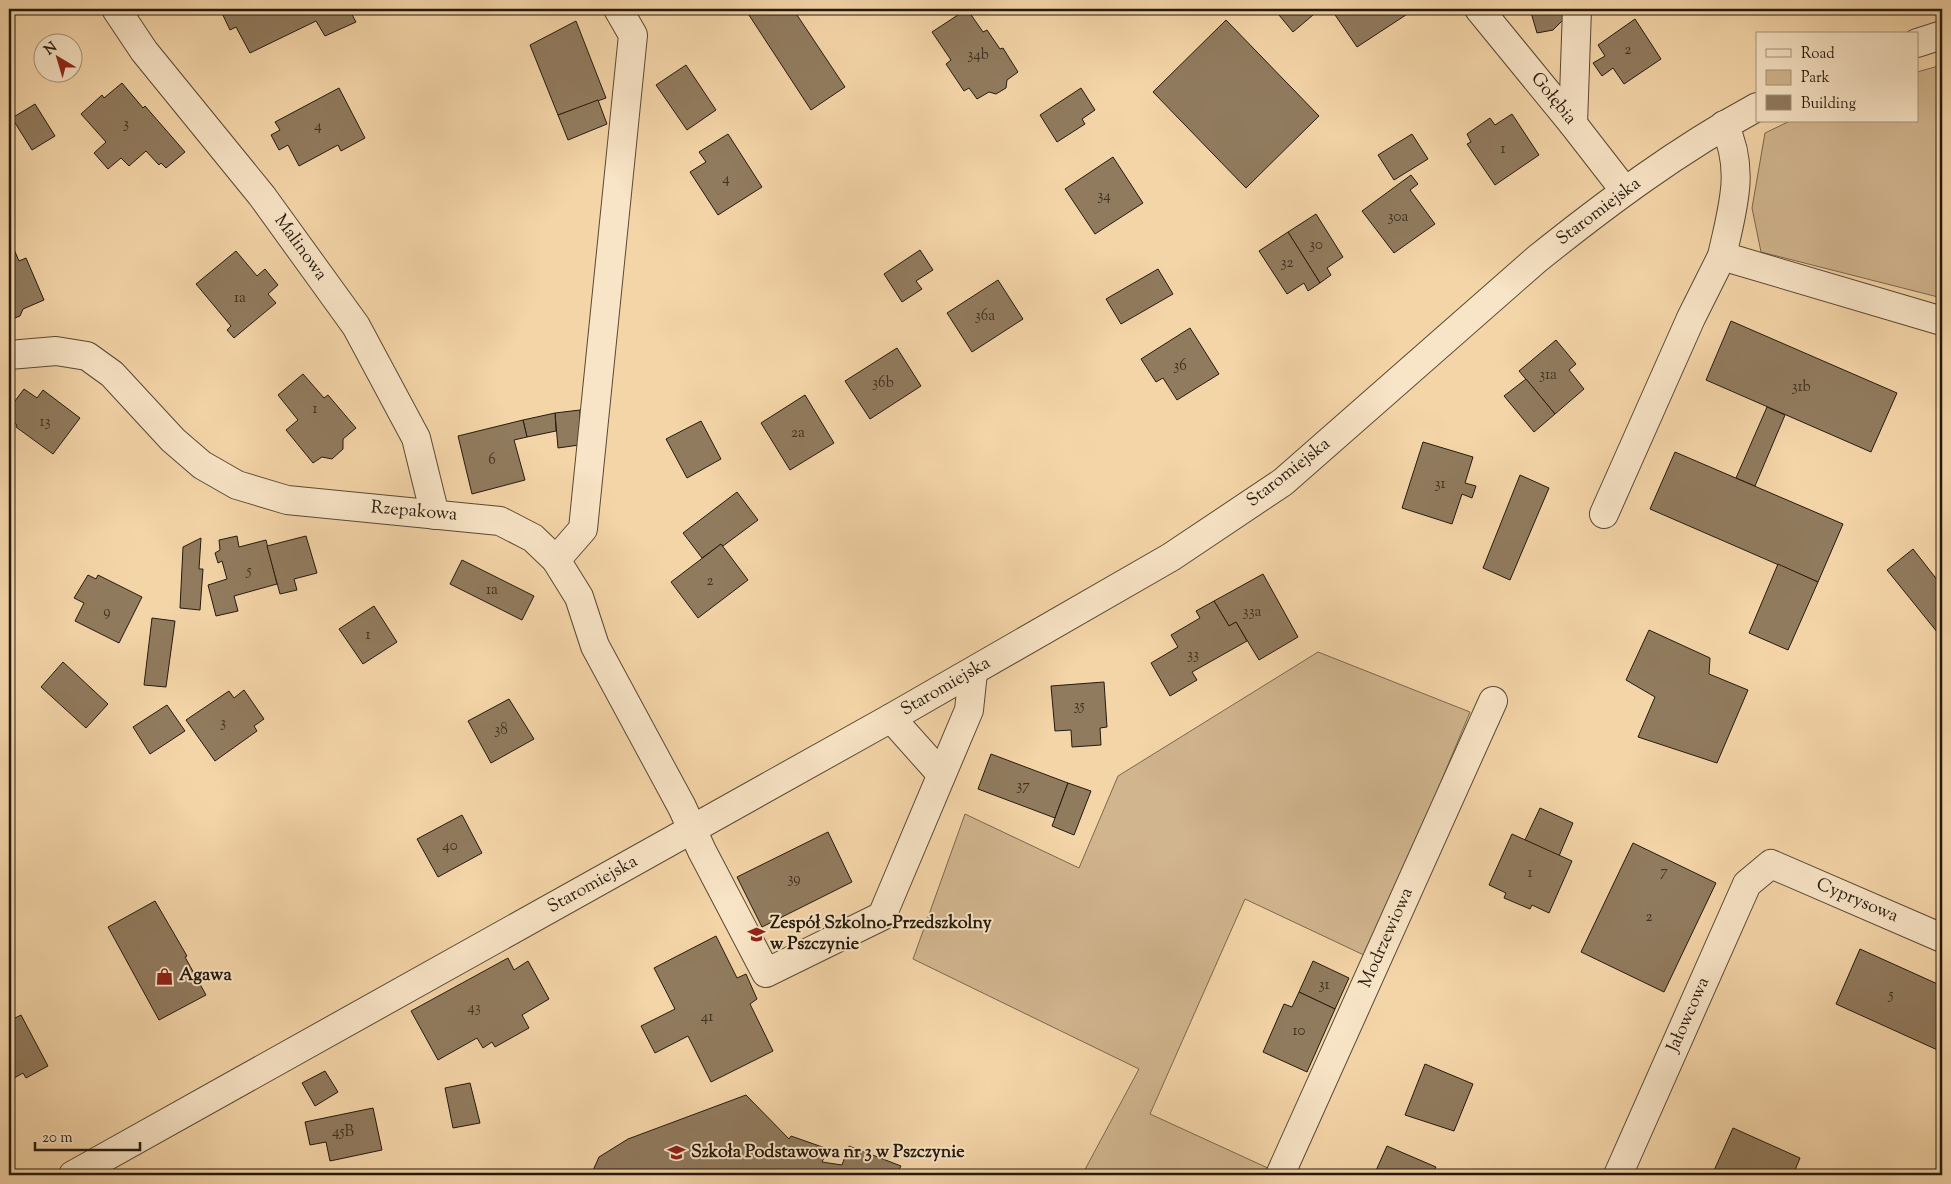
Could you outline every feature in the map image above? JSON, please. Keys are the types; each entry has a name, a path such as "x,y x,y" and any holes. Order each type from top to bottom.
{"street":[{"name":"Malinowa","path":"116,9 144,51 262,196 356,326 416,438 435,515"},
{"path":"556,560 583,529 633,35 618,9"},
{"name":"Gołębia","path":"1479,9 1625,191"},
{"path":"1573,124 1577,9"},
{"path":"1918,42 1942,35"},
{"name":"Staromiejska","path":"73,1175 693,830 973,672 1171,557 1283,482 1537,259 1625,191 1724,125 1756,108"},
{"path":"1604,514 1691,318 1722,256 1737,185 1732,143 1724,125"},
{"path":"1722,256 1942,321"},
{"name":"Rzepakowa","path":"9,355 56,351 87,356 112,374 173,440 202,465 237,485 287,500 500,521 533,538 556,560 579,597 595,646 693,830 766,973 882,916 941,774"},
{"path":"891,718 941,774 969,710 973,672"},
{"name":"Modrzewiowa","path":"1280,1175 1493,701"},
{"name":"Cyprysowa","path":"1771,864 1942,938"},
{"name":"Jałowcowa","path":"1618,1175 1747,884 1771,864"}],"green space":[{"path":"1942,65 1942,298 1761,252 1752,208 1765,133 1788,122 1918,122 1918,72"},
{"path":"1318,652 1470,712 1368,957 1245,899 1150,1114 1270,1169 1267,1175 1082,1175 1139,1069 913,959 965,814 1079,868 1118,776"}],"building":[{"path":"220,9 349,9 356,22 325,36 316,21 250,53 236,27 230,30"},
{"path":"745,9 793,9 845,87 811,110"},
{"path":"967,9 983,32 987,30 1000,49 1003,48 1018,72 1007,80 1006,88 996,94 989,92 977,99 969,88 964,91 946,64 951,60 932,32"},
{"path":"1274,9 1320,9 1293,32"},
{"path":"1331,9 1415,9 1357,47"},
{"path":"1530,9 1565,9 1565,18 1553,30 1537,33"},
{"path":"1635,19 1661,59 1624,84 1613,68 1602,76 1593,63 1605,56 1598,45"},
{"path":"1226,20 1319,116 1246,188 1153,92"},
{"path":"576,21 606,98 558,115 530,45"},
{"path":"686,65 716,110 687,130 656,85"},
{"path":"122,83 185,152 166,168 161,163 159,165 146,151 129,166 121,158 108,169 94,153 106,142 81,114 102,95 104,98"},
{"path":"339,88 365,138 341,151 338,145 299,166 288,145 279,150 271,135 280,130 275,122"},
{"path":"1081,88 1095,110 1082,119 1085,124 1057,142 1040,115"},
{"path":"598,100 607,124 568,140 558,115"},
{"path":"35,104 55,136 32,150 12,118"},
{"path":"1512,114 1539,155 1495,185 1467,144 1471,142 1467,134 1490,118 1495,125"},
{"path":"728,134 762,187 718,215 690,172 706,162 699,152"},
{"path":"1412,134 1428,159 1394,180 1378,155"},
{"path":"1113,157 1143,203 1095,234 1065,189"},
{"path":"1411,175 1418,184 1410,190 1435,224 1394,253 1362,211"},
{"path":"1316,214 1343,257 1327,268 1331,275 1320,283 1288,232"},
{"path":"1288,232 1320,283 1308,291 1304,283 1287,294 1259,251"},
{"path":"9,238 19,261 26,258 44,300 23,309 20,316 12,319 9,318"},
{"path":"920,250 933,270 916,281 922,289 902,302 884,274"},
{"path":"236,251 257,276 265,269 278,285 268,294 276,303 234,338 227,330 231,326 196,284"},
{"path":"1158,269 1173,294 1121,324 1106,299"},
{"path":"998,280 1023,319 972,352 947,313"},
{"path":"1731,321 1897,393 1871,452 1706,380"},
{"path":"1190,328 1219,374 1177,400 1163,378 1156,382 1141,359"},
{"path":"1556,340 1576,364 1569,370 1584,389 1555,414 1519,371"},
{"path":"897,348 921,386 870,419 845,381"},
{"path":"303,374 324,398 328,395 356,428 343,439 343,449 332,459 322,457 313,463 286,430 298,420 278,395"},
{"path":"1526,379 1555,414 1534,432 1504,396"},
{"path":"24,389 37,398 43,390 80,418 53,454 16,427 17,425 9,419 9,409"},
{"path":"805,395 834,443 790,470 761,423"},
{"path":"1767,407 1785,415 1755,486 1736,478"},
{"path":"580,410 579,445 558,448 555,413"},
{"path":"555,413 556,431 527,437 523,420"},
{"path":"523,420 527,437 514,440 525,480 472,494 458,436"},
{"path":"701,421 721,459 687,478 666,439"},
{"path":"1423,442 1473,457 1465,483 1476,486 1472,498 1462,494 1452,524 1402,508"},
{"path":"1675,452 1843,524 1818,582 1650,509"},
{"path":"1520,475 1549,488 1510,580 1483,568"},
{"path":"737,492 758,520 723,546 721,544 702,558 683,533"},
{"path":"237,536 239,547 266,540 277,584 234,596 238,611 216,616 208,585 227,579 222,561 218,563 215,553 220,550 219,540"},
{"path":"306,536 317,573 294,579 297,590 280,594 267,546"},
{"path":"201,538 199,569 203,569 200,610 180,608 183,547"},
{"path":"721,544 748,580 698,618 671,582"},
{"path":"1913,549 1942,586 1942,638 1887,570"},
{"path":"462,560 534,596 522,620 450,584"},
{"path":"1778,564 1818,582 1788,650 1749,633"},
{"path":"1263,574 1298,637 1259,660 1236,622 1229,626 1214,601"},
{"path":"88,575 96,579 98,575 142,597 119,643 75,621 84,603 74,598"},
{"path":"1214,601 1229,626 1236,622 1247,641 1192,672 1197,680 1170,696 1151,663 1178,647 1171,635 1200,618 1196,611"},
{"path":"374,606 397,642 363,664 339,629"},
{"path":"152,618 175,621 166,687 144,685"},
{"path":"1649,630 1710,658 1709,674 1748,690 1717,763 1638,737 1655,697 1626,680"},
{"path":"63,662 108,704 86,728 41,687"},
{"path":"1104,682 1107,727 1100,728 1101,745 1072,747 1071,730 1055,731 1051,686"},
{"path":"244,690 264,719 254,726 257,731 215,761 186,720 229,691 234,698"},
{"path":"509,699 534,739 491,763 468,721"},
{"path":"167,705 185,731 150,754 133,727"},
{"path":"991,754 1068,783 1055,818 978,789"},
{"path":"1068,783 1091,791 1074,835 1052,826"},
{"path":"1540,808 1573,823 1559,856 1525,840"},
{"path":"462,815 482,853 438,877 417,839"},
{"path":"828,832 852,882 762,927 737,877"},
{"path":"1512,834 1572,861 1549,913 1532,905 1530,909 1504,898 1506,893 1489,885"},
{"path":"1633,843 1716,883 1664,992 1581,952"},
{"name":"Agawa","path":"155,901 187,956 185,957 206,995 159,1020 108,927"},
{"path":"716,936 737,978 746,974 757,999 750,1004 773,1051 711,1082 688,1036 655,1053 641,1026 675,1009 654,968"},
{"path":"1860,949 1942,986 1942,1052 1836,1004"},
{"path":"508,958 514,970 528,961 549,999 522,1015 529,1028 495,1047 492,1042 483,1048 477,1038 438,1060 411,1011"},
{"path":"1313,961 1349,978 1335,1009 1299,992"},
{"path":"1299,992 1335,1009 1307,1072 1263,1052 1284,1004 1292,1007"},
{"path":"21,1015 48,1066 26,1078 23,1073 9,1081 9,1021"},
{"path":"1425,1064 1473,1084 1454,1131 1405,1115"},
{"path":"325,1071 338,1092 315,1106 302,1083"},
{"path":"470,1083 480,1123 453,1128 445,1088"},
{"path":"746,1095 789,1139 791,1136 828,1149 822,1162 842,1165 849,1146 901,1166 896,1175 591,1175 599,1157 628,1139"},
{"path":"373,1108 382,1150 330,1161 326,1142 310,1145 305,1122"},
{"path":"1733,1128 1800,1158 1793,1175 1712,1175"},
{"path":"1387,1146 1436,1167 1432,1175 1374,1175"},
{"path":"363,1172 364,1175 349,1175"}],"place":[{"name":"Zespół Szkolno-Przedszkolny w Pszczynie","path":"756,934"},
{"name":"Agawa","path":"165,976"},
{"name":"Szkoła Podstawowa nr 3 w Pszczynie","path":"677,1153"}]}
